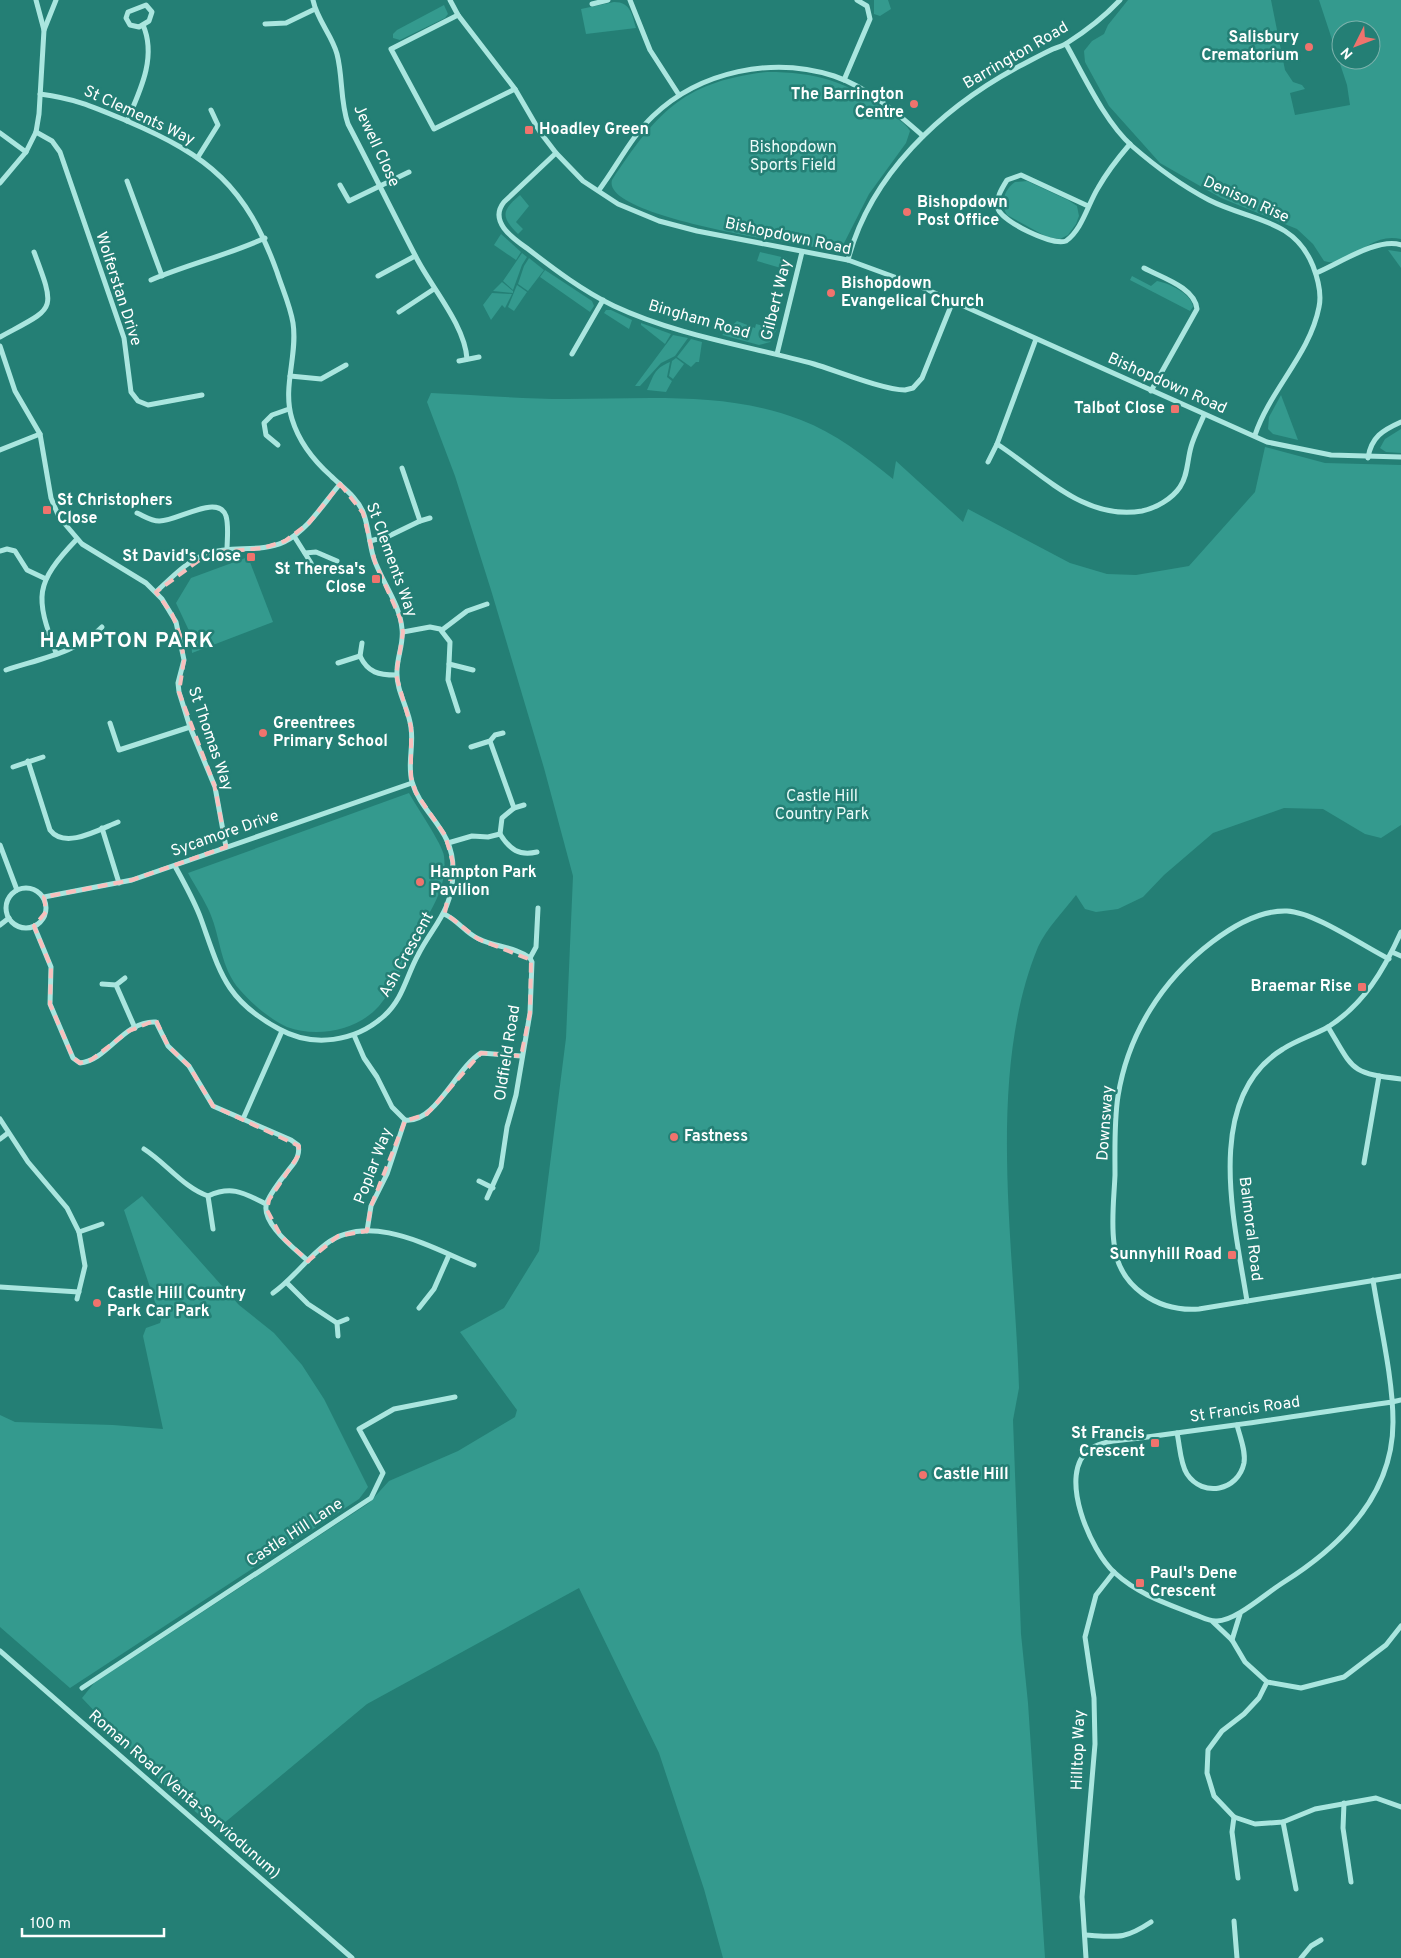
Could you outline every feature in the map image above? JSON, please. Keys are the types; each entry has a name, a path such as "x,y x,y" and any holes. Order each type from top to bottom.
{"street":[{"path":"36,0 44,30"},
{"path":"0,183 26,152 36,132 44,30 56,0"},
{"name":"Jewell Close","path":"313,0 315,9 338,56 346,117 415,256 461,334 467,349 467,359"},
{"name":"Bishopdown Road","path":"450,0 458,15 515,89 540,132 556,153 583,181 618,204 659,221 848,260 919,286 1267,442 1297,449 1368,458 1401,457"},
{"path":"592,4 608,0"},
{"path":"630,0 650,50 679,95"},
{"path":"844,80 870,19 868,3 857,0"},
{"name":"Barrington Road","path":"848,260 861,226 879,192 923,136 947,114 990,83 1042,54 1066,44 1106,14 1120,0"},
{"path":"142,5 148,6 152,12 150,21 143,26 133,26 126,18 128,12 142,5"},
{"path":"265,24 286,23 315,9"},
{"path":"458,15 391,49 434,129 515,89"},
{"path":"127,121 147,65 149,43 143,26"},
{"name":"Denison Rise","path":"1066,44 1098,101 1130,144 1207,199 1291,233 1307,252 1316,273 1320,289 1320,305 1311,332 1266,409 1255,435"},
{"path":"599,190 642,128 679,95 721,76 763,68 810,70 844,80 889,108 923,136"},
{"name":"St Clements Way","path":"40,94 82,101 169,139 198,157 220,176 243,202 265,238 293,323 295,339 290,376 289,409 304,445 317,463 340,484 360,507 375,562 400,618 403,632 396,675 411,727 410,764 412,783"},
{"name":"St Clements Way","path":"198,157 218,125 211,110"},
{"name":"Wolferstan Drive","path":"36,132 52,141 60,152 124,338 129,383 134,396 148,406 202,395"},
{"path":"0,133 26,152"},
{"path":"1088,206 1021,175 1007,180 997,201 999,211 1005,218 1057,243 1066,240 1073,235 1114,162 1130,144"},
{"name":"Bingham Road","path":"556,153 506,199 500,208 498,218 505,231 523,246 603,300 643,318 674,328 777,354 897,390 910,389 922,378 953,301"},
{"path":"340,184 349,201 409,172"},
{"path":"127,181 162,276"},
{"path":"152,280 203,260 228,254 265,238"},
{"path":"1316,273 1370,248 1387,244 1401,245"},
{"path":"0,337 43,314 49,302 48,288 34,252"},
{"name":"Gilbert Way","path":"777,354 802,252"},
{"path":"378,276 415,256"},
{"path":"1144,268 1187,291 1194,297 1197,308 1151,391"},
{"path":"399,312 434,289"},
{"path":"572,354 603,300"},
{"path":"988,462 997,444 1036,339"},
{"name":"St Thomas Way","path":"0,346 15,391 40,434 51,498 59,517 77,539 92,551 134,574 156,592 172,614 180,635 184,660 178,687 190,727 216,787 226,848"},
{"path":"459,361 479,357"},
{"path":"290,376 321,379 346,365"},
{"path":"278,445 266,435 264,423 272,414 289,409"},
{"path":"997,444 1081,502 1107,511 1131,512 1154,507 1178,490 1185,479 1191,447 1204,415"},
{"path":"1368,458 1369,448 1375,436 1401,422"},
{"path":"0,450 40,434"},
{"path":"402,468 420,521"},
{"path":"156,592 194,560 209,553 269,547 294,536 309,522 340,484"},
{"path":"137,513 154,520 164,521 208,506 216,506 223,511 226,518 228,550"},
{"path":"370,541 389,536 430,518"},
{"path":"294,536 311,563"},
{"path":"56,653 41,610 42,591 55,563 77,539"},
{"path":"0,551 7,549 15,551 27,570 46,579"},
{"path":"305,553 316,552 337,561"},
{"path":"442,630 468,611 486,604"},
{"path":"6,670 84,642 102,626"},
{"path":"403,632 430,627 442,630 450,642 448,680 458,711"},
{"path":"362,643 360,656 374,673 396,675"},
{"path":"338,663 360,656"},
{"path":"449,664 473,670"},
{"path":"110,723 120,750 190,727"},
{"path":"471,747 490,741 495,735 502,733"},
{"path":"490,741 514,808"},
{"path":"13,767 43,757"},
{"path":"28,762 50,830 56,837 67,839 118,822"},
{"name":"Ash Crescent","path":"174,866 197,910 216,965 227,986 248,1008 282,1031 302,1038 336,1040 354,1034 379,1020 398,1002 419,953 444,914 452,887 454,871 448,843 435,818 416,794 412,783"},
{"name":"Sycamore Drive","path":"44,898 119,883 174,866 412,783"},
{"path":"524,806 514,808 502,818 500,834 511,848 518,853 526,855 537,852"},
{"path":"102,828 119,883"},
{"path":"448,843 472,836 488,837 500,834"},
{"path":"0,845 18,890"},
{"path":"32,889 44,898 46,912 42,920 34,926 23,928 9,918 7,902 18,890 32,889"},
{"name":"Oldfield Road","path":"488,1198 502,1162 530,1013 530,958 536,947 538,908"},
{"name":"Downsway","path":"1248,1300 1194,1309 1166,1306 1150,1300 1134,1288 1119,1264 1114,1242 1117,1114 1124,1069 1134,1040 1154,1002 1184,965 1217,938 1254,918 1286,911 1307,915 1389,959"},
{"path":"444,914 460,923 478,939 530,958"},
{"path":"0,925 9,918"},
{"path":"34,926 51,966 50,1004 73,1058 80,1062 90,1060 135,1028 156,1022 168,1046 189,1066 210,1103 217,1108 291,1140 299,1148 295,1161 266,1204 268,1216 276,1230 308,1260"},
{"name":"Balmoral Road","path":"1248,1300 1235,1228 1231,1178 1232,1138 1240,1103 1254,1076 1275,1054 1328,1027 1362,999 1389,959 1401,932"},
{"path":"1392,952 1401,956"},
{"path":"102,984 116,986 125,978"},
{"path":"116,986 135,1028"},
{"path":"1328,1027 1356,1070 1401,1079"},
{"path":"243,1119 282,1031"},
{"name":"Poplar Way","path":"354,1034 364,1058 377,1077 392,1107 405,1120 387,1174 371,1206 367,1231"},
{"path":"405,1120 414,1120 431,1110 452,1081 481,1053 521,1056"},
{"path":"1364,1163 1379,1076"},
{"path":"0,1119 34,1171 67,1208 79,1232 85,1266 77,1299"},
{"path":"0,1139 8,1133"},
{"path":"144,1149 193,1188 208,1196"},
{"path":"479,1181 493,1188"},
{"path":"208,1196 222,1190 232,1190 266,1204"},
{"path":"208,1196 213,1229"},
{"path":"79,1232 102,1224"},
{"path":"273,1293 287,1283 308,1260 338,1236 367,1231 402,1235 474,1265"},
{"path":"419,1308 434,1288 449,1255"},
{"path":"1248,1300 1401,1276"},
{"path":"1214,1622 1240,1614 1260,1597 1321,1556 1362,1515 1380,1480 1390,1452 1393,1423 1392,1402 1373,1280"},
{"path":"287,1283 308,1304 337,1323"},
{"path":"0,1287 79,1292"},
{"path":"337,1323 347,1319"},
{"path":"337,1323 338,1336"},
{"name":"Castle Hill Lane","path":"82,1688 371,1498 382,1473 359,1429 394,1410 455,1397"},
{"name":"St Francis Road","path":"1114,1572 1091,1534 1080,1506 1075,1485 1077,1465 1087,1451 1092,1448 1117,1441 1401,1400"},
{"path":"1177,1433 1188,1475 1198,1485 1216,1489 1232,1482 1243,1467 1244,1457 1237,1425"},
{"path":"1114,1572 1150,1597 1214,1622 1232,1640 1245,1662 1267,1682 1301,1688 1344,1677 1386,1644 1401,1626"},
{"name":"Hilltop Way","path":"1086,1958 1082,1898 1095,1744 1094,1698 1085,1637 1096,1595 1114,1572"},
{"path":"1232,1640 1240,1614"},
{"name":"Roman Road (Venta-Sorviodunum)","path":"0,1651 352,1958"},
{"path":"1267,1682 1259,1698 1244,1714 1222,1731 1208,1750 1207,1773 1214,1796 1234,1817 1255,1824 1283,1822 1315,1809 1344,1802 1376,1798 1401,1807"},
{"path":"1344,1802 1343,1828 1350,1882"},
{"path":"1234,1817 1232,1832 1238,1878"},
{"path":"1283,1822 1296,1888"},
{"path":"1234,1921 1237,1958"},
{"path":"1085,1935 1123,1937 1133,1935 1151,1922"},
{"path":"1302,1958 1311,1946 1322,1940"}],"highlighted area":[{"path":"340,484 363,513 375,562 400,618 403,632 396,675 411,727 411,777 416,793 445,835 453,863 445,913 478,939 531,960 530,1013 521,1056 481,1053 427,1114 405,1121 371,1206 367,1231 338,1236 308,1261 281,1236 267,1210 269,1200 298,1156 299,1146 213,1106 189,1066 168,1046 156,1020 129,1031 91,1060 80,1063 73,1058 50,1004 51,967 34,926 46,912 44,897 132,880 226,847 215,787 179,692 184,660 180,635 172,614 156,592 209,553 263,548 285,541 309,523"}],"green space":[{"path":"874,0 888,0 891,9 880,16 874,14"},
{"path":"1128,0 1271,0 1285,70 1293,82 1302,85 1305,89 1290,93 1295,115 1350,105 1342,70 1381,70 1381,20 1331,20 1331,36 1319,0 1401,0 1401,239 1389,238 1379,240 1343,260 1334,262 1324,261 1313,244 1297,229 1221,198 1160,163 1109,106 1085,62 1084,51 1092,41 1104,34 1108,25"},
{"path":"614,2 624,4 630,10 636,28 586,34 581,9"},
{"path":"444,5 448,14 445,18 400,40 393,38 393,34 397,30"},
{"name":"Bishopdown Sports Field","path":"767,72 816,76 844,85 872,101 902,122 910,131 906,143 869,194 840,251 710,228 671,218 639,206 617,194 612,180 643,136 674,105 692,93 713,84"},
{"path":"1027,181 1077,206 1079,216 1068,235 1060,239 1047,237 1007,215 1004,197 1008,189 1015,182"},
{"path":"520,195 529,206 516,222 523,229 518,234 508,223 506,214 509,205"},
{"path":"501,234 521,252 516,260 494,245"},
{"path":"1388,250 1401,252 1401,268"},
{"path":"760,252 786,258 791,263 791,271 757,261"},
{"path":"522,253 527,257 513,290 503,281"},
{"path":"529,258 544,270 528,291 518,284"},
{"path":"545,270 592,301 594,306 590,312 540,277"},
{"path":"1132,276 1151,286 1157,281 1168,284 1189,298 1193,307 1190,311 1130,280"},
{"path":"502,282 513,291 513,293 493,291"},
{"path":"517,285 527,292 514,311 508,307"},
{"path":"492,293 512,294 505,308 502,305 491,320 483,305"},
{"path":"606,310 611,310 632,320 629,329 604,313"},
{"path":"737,321 755,328 756,324 777,329 770,342 759,345 722,335"},
{"path":"641,323 671,334 665,344 641,325"},
{"path":"673,335 688,338 675,356 661,363 640,386 635,386"},
{"path":"691,339 702,342 699,362 696,362 691,367 677,357"},
{"path":"676,358 684,364 673,379 669,376 672,361"},
{"path":"670,362 667,377 672,381 666,392 647,390 657,370"},
{"name":"Castle Hill Country Park","path":"431,393 550,399 686,399 744,404 773,411 826,431 861,454 893,479 896,461 963,522 968,509 1070,563 1107,574 1136,575 1189,566 1255,492 1265,447 1325,463 1401,465 1401,825 1381,838 1365,834 1323,809 1284,808 1213,833 1164,875 1143,897 1118,909 1096,912 1085,909 1076,895 1041,940 1022,997 1012,1051 1008,1107 1009,1222 1019,1388 1013,1420 1021,1634 1028,1703 1045,1958 723,1958 704,1889 659,1753 579,1588 367,1704 217,1829 172,1793 82,1698 94,1683 369,1503 389,1481 458,1451 515,1417 517,1410 460,1332 504,1308 539,1251 566,1038 573,876 544,768 491,590 455,476 427,402"},
{"path":"1281,395 1298,440 1273,434 1268,429 1269,417"},
{"path":"1401,429 1401,453 1386,452 1380,448 1385,439"},
{"path":"248,557 273,622 192,653 191,635 176,603 191,578"},
{"path":"409,793 439,843 444,856 443,880 436,900 414,940 390,991 370,1015 348,1027 323,1032 311,1032 281,1024 255,1006 233,981 228,972 210,913 188,873"},
{"path":"142,1196 239,1305 274,1333 302,1365 324,1399 368,1487 359,1499 70,1688 0,1627 0,1415 15,1422 113,1425 163,1429 143,1336 146,1328 160,1323 161,1320 124,1210"}],"place":[{"name":"Salisbury Crematorium","path":"1309,47"},
{"name":"The Barrington Centre","path":"914,104"},
{"name":"Hoadley Green","path":"529,130"},
{"name":"Bishopdown Post Office","path":"907,212"},
{"name":"Bishopdown Evangelical Church","path":"831,293"},
{"name":"Talbot Close","path":"1175,409"},
{"name":"St Christophers Close","path":"47,510"},
{"name":"St David's Close","path":"251,557"},
{"name":"St Theresa's Close","path":"376,579"},
{"name":"Greentrees Primary School","path":"263,733"},
{"name":"Hampton Park Pavilion","path":"420,882"},
{"name":"Braemar Rise","path":"1362,987"},
{"name":"Fastness","path":"674,1137"},
{"name":"Sunnyhill Road","path":"1232,1255"},
{"name":"Castle Hill Country Park Car Park","path":"97,1303"},
{"name":"St Francis Crescent","path":"1155,1443"},
{"name":"Castle Hill","path":"923,1475"},
{"name":"Paul's Dene Crescent","path":"1140,1583"}],"district":[{"name":"HAMPTON PARK","path":"127,641"}]}
